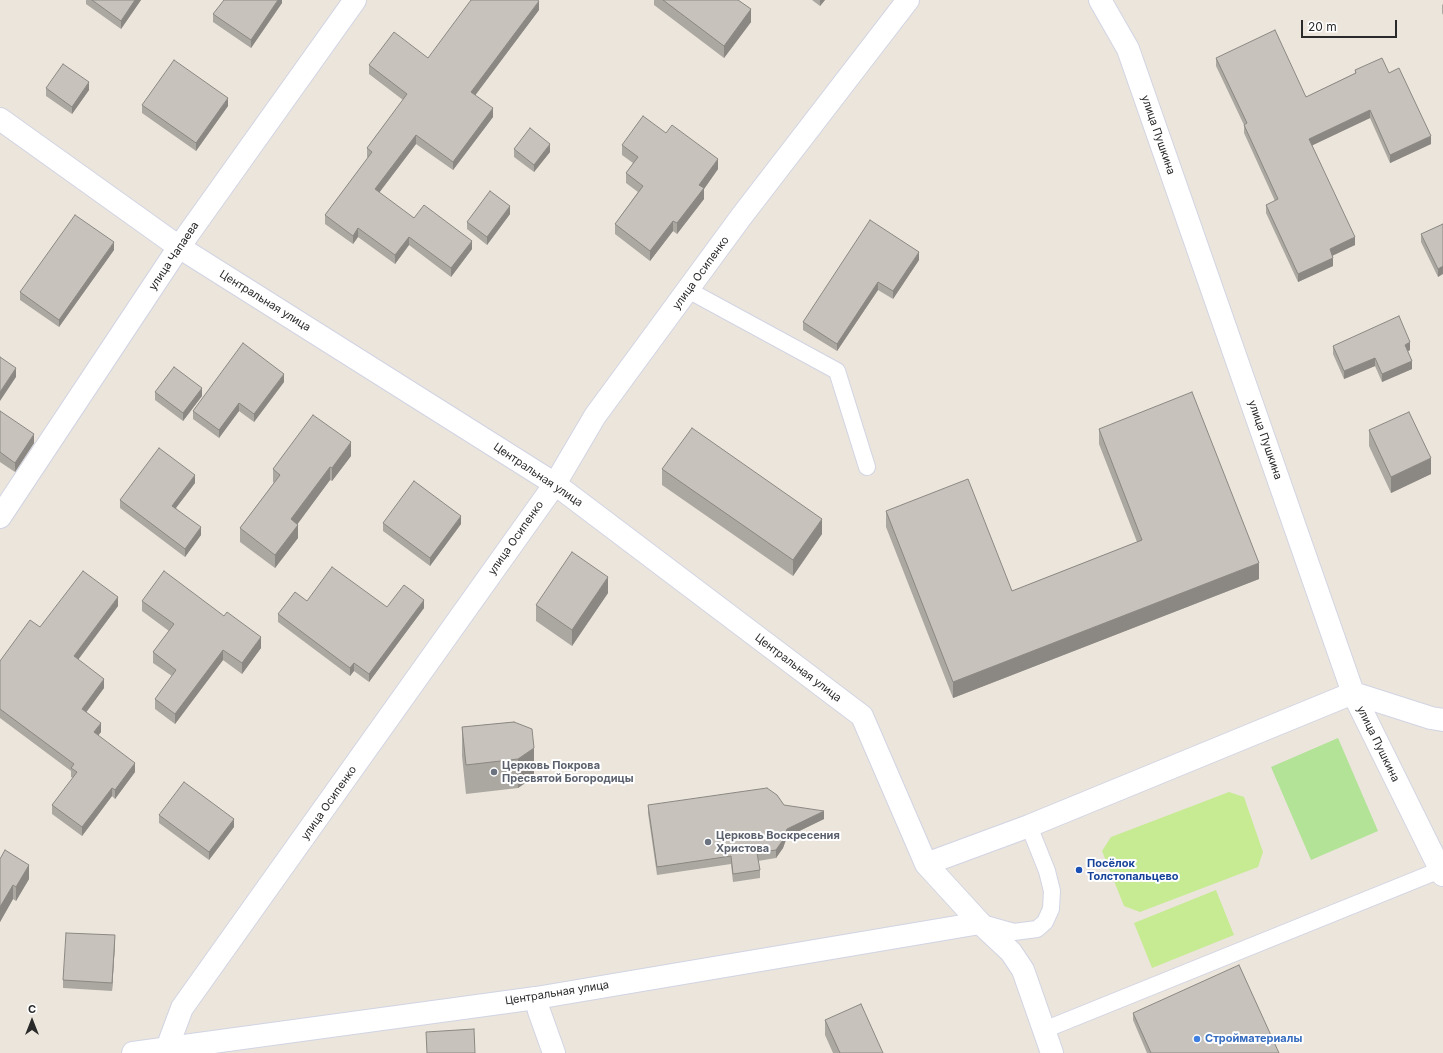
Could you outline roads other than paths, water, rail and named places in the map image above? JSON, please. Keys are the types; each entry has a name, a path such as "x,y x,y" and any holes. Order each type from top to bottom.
{"street":[{"name":"улица Чапаева","path":"0,517 179,247 355,0"},
{"name":"улица Осипенко","path":"167,1048 182,1008 555,484 595,416 741,217 908,0"},
{"name":"улица Пушкина","path":"1100,0 1128,49 1353,693 1442,873"},
{"name":"Центральная улица","path":"0,119 179,247 555,484 862,716 926,864 980,923 1011,952 1023,970 1052,1053"},
{"path":"926,864 1029,826 1353,693 1431,718 1443,720"},
{"name":"Центральная улица","path":"133,1053 536,998 980,923"},
{"path":"536,998 554,1053"}],"lane":[{"path":"688,290 837,371 867,466"},
{"path":"980,923 1014,932 1037,929 1045,922 1051,909 1052,891 1047,871 1029,826"},
{"path":"1044,1030 1442,873"}],"place":[{"name":"Церковь Покрова Пресвятой Богородицы","path":"494,772"},
{"name":"Церковь Воскресения Христова","path":"708,842"},
{"name":"Посёлок Толстопальцево","path":"1079,870"},
{"name":"Стройматериалы","path":"1197,1039"}]}
